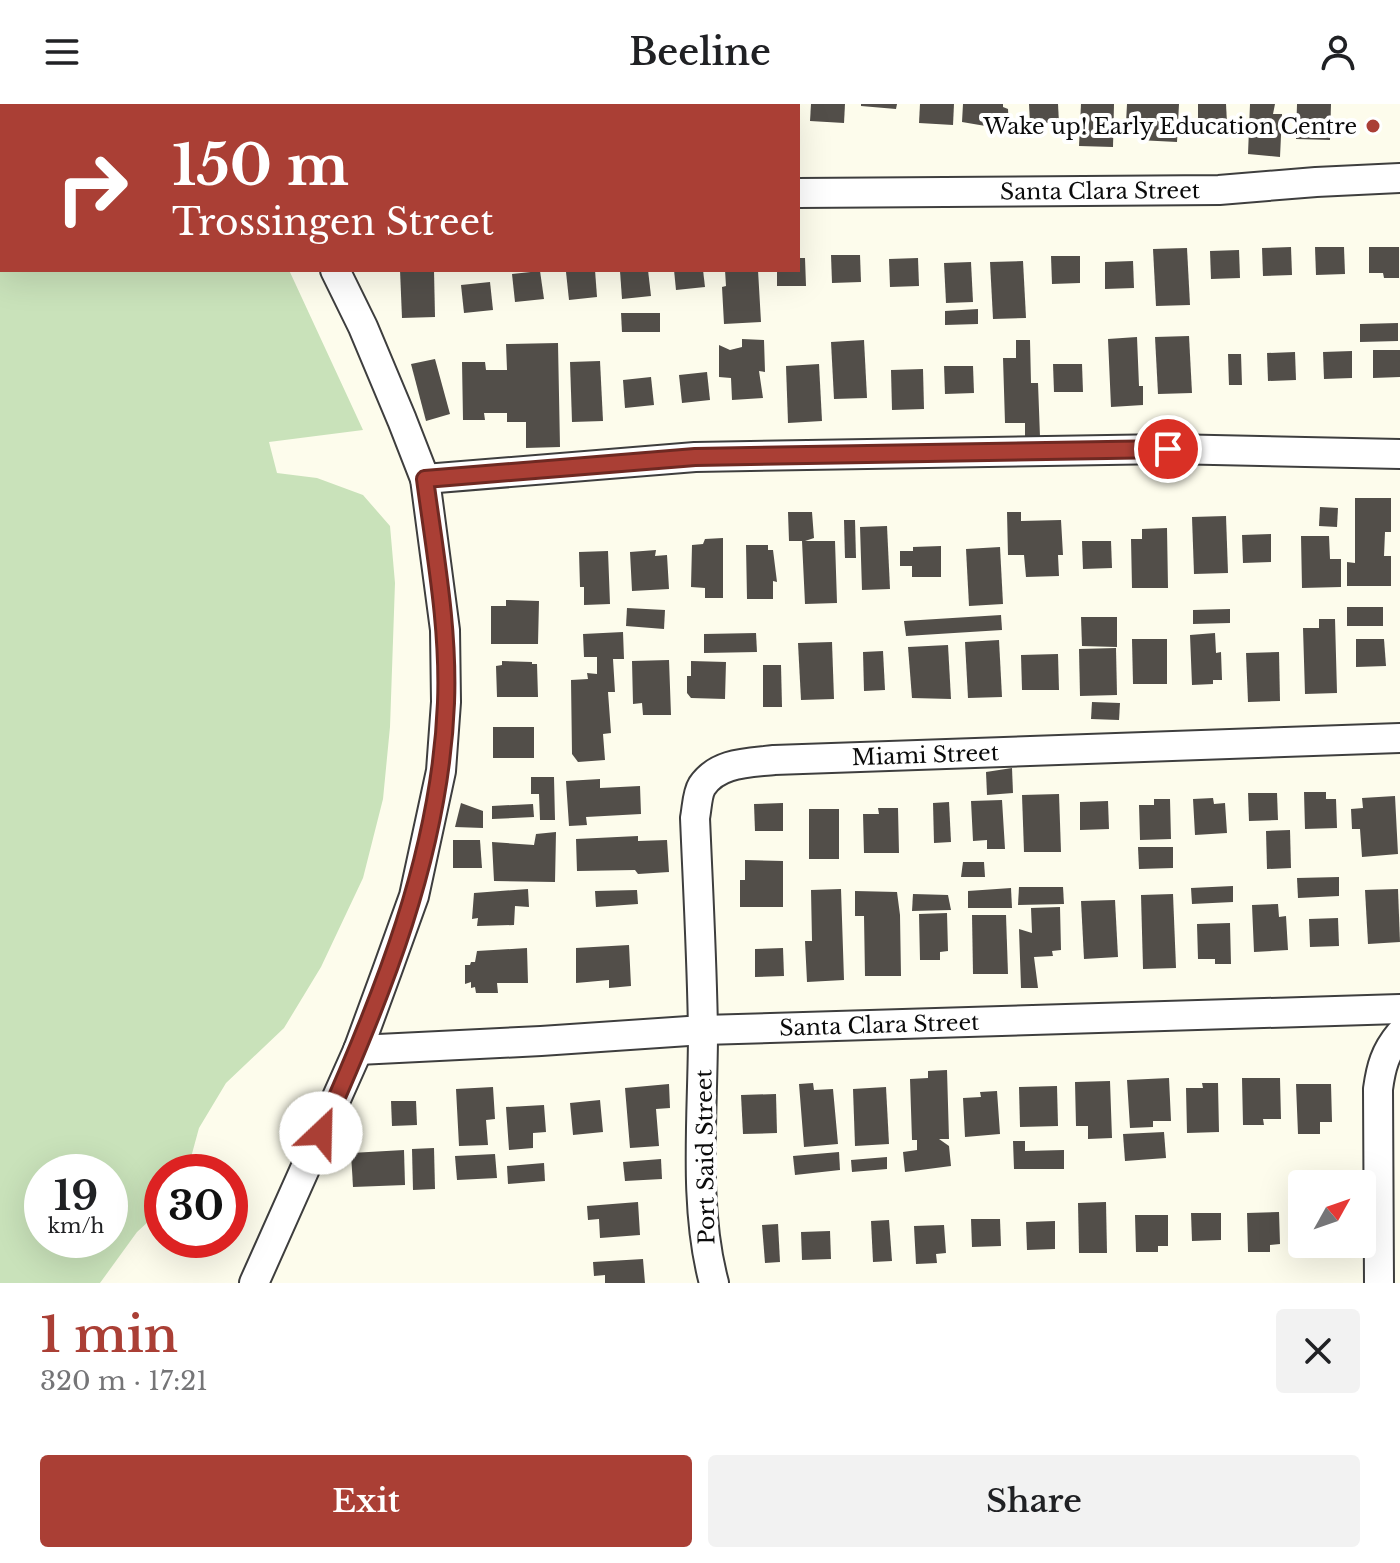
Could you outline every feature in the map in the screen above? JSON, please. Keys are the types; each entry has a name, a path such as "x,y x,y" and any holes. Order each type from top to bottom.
{"street":[{"name":"Santa Clara Street","path":"800,193 1219,190 1400,178"},
{"path":"254,1283 358,1050 414,896 441,771 446,702 445,630 425,479 363,327 336,272"},
{"path":"425,479 695,457 1168,449 1400,454"},
{"name":"Miami Street","path":"703,1030 695,818 701,787 715,774 732,765 774,760 1400,738"},
{"name":"Santa Clara Street","path":"358,1050 703,1030 1400,1009"},
{"name":"Port Said Street","path":"703,1030 702,1198 714,1283"},
{"path":"1379,1283 1378,1089 1386,1053 1400,1034"}],"green space":[{"path":"0,272 290,272 363,430 269,442 277,473 317,478 363,495 390,526 395,583 390,727 383,799 363,878 321,967 284,1028 226,1083 199,1128 192,1154 144,1154 144,1226 128,1244 128,1154 24,1154 24,1258 118,1258 100,1283 0,1283"}],"building":[{"path":"811,104 845,104 844,123 810,121"},
{"path":"861,104 897,104 896,109"},
{"path":"920,104 954,104 953,125 919,123"},
{"path":"963,104 1003,104 1008,109 1009,130 962,122"},
{"path":"1029,104 1058,104 1059,123 1030,123"},
{"path":"1081,104 1114,104 1113,147 1079,146"},
{"path":"1127,104 1179,104 1177,142 1138,140 1137,122 1126,123"},
{"path":"1198,104 1226,104 1227,123 1198,124"},
{"path":"1250,104 1275,104 1273,114 1282,114 1280,157 1248,154"},
{"path":"1297,104 1331,104 1330,140 1296,139"},
{"path":"1291,247 1292,275 1263,276 1262,248"},
{"path":"1315,247 1344,247 1345,274 1316,275"},
{"path":"1369,247 1399,247 1399,278 1384,278 1383,273 1369,273"},
{"path":"1187,248 1190,305 1156,306 1153,249"},
{"path":"1239,250 1240,278 1211,279 1210,251"},
{"path":"831,255 860,255 861,282 832,283"},
{"path":"1051,256 1080,256 1080,283 1052,284"},
{"path":"800,258 805,258 806,286 777,286 777,272 800,272"},
{"path":"918,258 919,286 890,287 889,259"},
{"path":"1023,261 1026,318 993,319 990,262"},
{"path":"1133,261 1134,288 1105,289 1105,262"},
{"path":"971,262 973,302 946,303 944,263"},
{"path":"400,272 434,272 435,317 402,318"},
{"path":"540,272 544,299 515,302 512,274"},
{"path":"566,272 595,272 597,297 569,300"},
{"path":"620,272 648,272 651,296 622,299"},
{"path":"674,272 703,272 705,287 676,290"},
{"path":"725,272 758,272 761,322 724,324 722,287 726,286"},
{"path":"490,282 493,310 464,313 461,285"},
{"path":"978,309 978,324 945,325 945,311"},
{"path":"621,313 660,313 660,332 622,332"},
{"path":"1398,323 1398,341 1360,342 1360,324"},
{"path":"1189,336 1192,393 1158,394 1155,337"},
{"path":"1137,337 1143,405 1111,407 1108,339"},
{"path":"742,339 764,340 765,372 759,371 763,398 732,400 731,378 719,377 719,345 730,350 742,347"},
{"path":"864,340 867,398 834,399 831,342"},
{"path":"1016,340 1030,340 1031,383 1038,383 1040,437 1025,437 1025,423 1005,423 1003,358 1016,358"},
{"path":"558,343 560,447 526,448 526,422 507,422 507,413 484,413 485,420 463,420 462,362 485,362 486,370 507,370 506,344"},
{"path":"1373,350 1400,350 1400,377 1373,378"},
{"path":"1352,351 1352,378 1324,379 1323,352"},
{"path":"1295,352 1296,380 1268,381 1267,353"},
{"path":"1228,354 1241,354 1242,385 1229,385"},
{"path":"435,359 450,414 426,421 411,364"},
{"path":"600,361 603,421 572,422 570,362"},
{"path":"819,364 822,421 788,423 786,366"},
{"path":"1053,364 1082,364 1083,392 1054,392"},
{"path":"944,366 973,366 974,393 945,394"},
{"path":"923,369 924,409 892,410 891,370"},
{"path":"707,372 710,400 682,403 679,375"},
{"path":"651,377 654,405 625,408 623,380"},
{"path":"1355,498 1391,498 1391,532 1385,532 1384,556 1391,556 1391,586 1347,586 1347,562 1355,563"},
{"path":"1320,507 1338,508 1337,527 1319,526"},
{"path":"788,512 812,512 814,538 805,541 835,541 837,603 805,604 802,541 789,541"},
{"path":"1007,512 1021,512 1021,521 1061,520 1063,555 1058,555 1059,576 1026,577 1024,555 1008,555"},
{"path":"1226,516 1228,573 1194,574 1192,517"},
{"path":"844,520 855,520 856,558 845,558"},
{"path":"887,526 890,589 862,590 860,527"},
{"path":"1167,528 1168,588 1132,588 1131,539 1142,539 1142,529"},
{"path":"1271,534 1271,562 1243,563 1242,535"},
{"path":"1301,536 1329,536 1330,559 1341,559 1341,587 1302,588"},
{"path":"723,538 723,598 705,598 705,588 691,587 692,545 703,544 705,539"},
{"path":"1082,541 1111,541 1112,568 1083,569"},
{"path":"746,545 768,545 768,550 773,550 777,582 773,581 773,599 747,599"},
{"path":"941,546 941,577 912,577 912,566 900,566 900,551"},
{"path":"1000,547 1003,604 969,606 966,549"},
{"path":"656,550 655,556 667,555 669,589 632,591 630,552"},
{"path":"608,551 610,604 584,605 579,552"},
{"path":"506,600 539,601 538,644 491,644 491,606 506,606"},
{"path":"1347,607 1383,607 1383,626 1347,626"},
{"path":"627,608 665,610 664,629 626,626"},
{"path":"1230,609 1230,623 1193,624 1193,610"},
{"path":"1001,615 1002,630 906,636 904,621"},
{"path":"1081,617 1117,617 1117,647 1082,646"},
{"path":"1319,619 1335,619 1337,693 1305,694 1303,628 1319,628"},
{"path":"623,632 624,659 613,659 615,692 608,692 611,733 603,734 605,760 578,762 572,754 571,680 588,679 587,673 597,674 597,657 584,657 583,634"},
{"path":"756,633 757,652 704,653 704,634"},
{"path":"1215,633 1216,653 1221,652 1222,680 1213,680 1213,684 1192,685 1190,635"},
{"path":"1132,639 1167,639 1167,684 1133,684"},
{"path":"1356,639 1384,639 1386,666 1356,667"},
{"path":"999,640 1002,697 968,698 965,642"},
{"path":"832,642 834,699 801,700 798,643"},
{"path":"948,645 951,699 912,698 908,647"},
{"path":"1116,648 1117,695 1080,696 1079,649"},
{"path":"883,651 885,690 864,691 863,652"},
{"path":"1279,652 1280,701 1248,702 1246,653"},
{"path":"1058,654 1059,690 1022,690 1021,655"},
{"path":"669,660 671,715 643,715 642,703 633,704 632,661"},
{"path":"502,661 537,664 538,697 497,697 496,666 502,665"},
{"path":"691,661 726,662 725,699 691,698 687,693 687,676 691,676"},
{"path":"763,665 781,665 782,707 763,707"},
{"path":"1092,702 1120,703 1119,720 1091,719"},
{"path":"493,727 534,727 534,758 493,758"},
{"path":"1012,768 1013,793 987,795 986,772"},
{"path":"531,777 554,777 555,820 540,820 539,794 531,794"},
{"path":"600,779 600,788 640,786 641,814 586,817 587,825 569,826 566,781"},
{"path":"1304,792 1326,792 1326,799 1336,799 1337,828 1305,829"},
{"path":"1248,793 1277,793 1278,820 1249,821"},
{"path":"1059,794 1061,852 1024,852 1022,795"},
{"path":"1395,796 1398,854 1362,857 1360,829 1352,829 1351,809 1363,808 1362,798"},
{"path":"1213,798 1214,804 1225,803 1227,833 1195,835 1193,799"},
{"path":"1154,799 1170,799 1171,839 1140,840 1139,805 1154,805"},
{"path":"1002,800 1005,849 987,849 987,840 973,841 971,801"},
{"path":"1108,801 1109,829 1080,830 1080,802"},
{"path":"949,802 951,842 934,843 933,803"},
{"path":"461,803 483,811 483,828 455,827"},
{"path":"783,803 783,831 755,831 754,804"},
{"path":"533,804 534,817 492,819 492,806"},
{"path":"878,808 898,808 899,853 864,853 863,814 879,814"},
{"path":"809,809 839,809 839,859 809,859"},
{"path":"1290,830 1291,868 1267,869 1266,831"},
{"path":"556,832 555,882 494,881 492,842 534,845 536,834"},
{"path":"638,836 638,841 667,840 669,872 577,871 576,839"},
{"path":"453,840 480,840 482,868 453,868"},
{"path":"1138,847 1173,847 1173,868 1139,869"},
{"path":"745,860 783,861 783,907 740,907 740,880 745,880"},
{"path":"963,862 984,862 985,877 961,877"},
{"path":"1339,877 1339,896 1298,898 1297,878"},
{"path":"1233,886 1233,902 1192,904 1191,888"},
{"path":"1019,887 1063,887 1064,904 1018,905"},
{"path":"1011,888 1012,908 968,908 968,891"},
{"path":"528,889 529,907 515,906 514,925 477,926 478,918 472,919 474,893"},
{"path":"841,889 844,980 807,982 805,941 812,941 811,890"},
{"path":"1398,889 1400,942 1368,944 1365,890"},
{"path":"637,890 638,904 596,907 595,891"},
{"path":"855,891 897,892 901,976 865,976 864,916 855,916"},
{"path":"913,894 948,895 951,910 912,911"},
{"path":"1173,894 1176,968 1143,969 1141,895"},
{"path":"1115,900 1118,957 1084,959 1081,901"},
{"path":"1278,904 1279,917 1286,916 1288,950 1254,952 1252,905"},
{"path":"1060,907 1061,950 1052,951 1053,956 1034,957 1038,988 1021,988 1019,929 1032,933 1031,908"},
{"path":"947,913 948,951 940,952 940,960 920,960 919,914"},
{"path":"972,915 1006,915 1008,974 973,974"},
{"path":"1338,918 1339,946 1310,947 1309,919"},
{"path":"1230,923 1231,964 1215,964 1215,959 1198,959 1197,924"},
{"path":"629,945 631,986 609,988 609,980 576,983 576,948"},
{"path":"527,948 528,983 497,983 498,993 476,993 475,987 471,988 471,982 465,984 465,965 475,962 477,951"},
{"path":"783,948 784,976 755,977 755,949"},
{"path":"947,1070 949,1139 939,1139 949,1146 951,1166 905,1172 903,1152 917,1150 917,1140 912,1140 910,1079 928,1078 928,1071"},
{"path":"1169,1078 1171,1121 1153,1121 1153,1127 1130,1128 1127,1080"},
{"path":"1242,1078 1280,1078 1281,1119 1263,1119 1264,1125 1243,1125"},
{"path":"1110,1081 1112,1138 1088,1139 1088,1126 1076,1126 1075,1082"},
{"path":"813,1083 814,1090 833,1089 838,1144 804,1147 799,1084"},
{"path":"1202,1083 1218,1083 1219,1132 1187,1133 1186,1088 1203,1088"},
{"path":"669,1084 670,1108 656,1109 659,1146 630,1148 625,1088"},
{"path":"1296,1084 1331,1084 1332,1122 1320,1122 1320,1134 1298,1134"},
{"path":"1057,1086 1058,1126 1020,1127 1019,1087"},
{"path":"493,1087 495,1119 486,1120 488,1145 459,1146 456,1089"},
{"path":"886,1087 889,1144 855,1146 853,1089"},
{"path":"997,1091 1000,1134 965,1137 963,1098 981,1097 980,1092"},
{"path":"776,1094 777,1133 743,1134 741,1095"},
{"path":"600,1100 603,1132 573,1135 570,1103"},
{"path":"391,1101 416,1101 417,1125 392,1126"},
{"path":"544,1105 546,1132 533,1133 533,1148 509,1150 506,1107"},
{"path":"1164,1132 1166,1158 1125,1161 1123,1134"},
{"path":"1013,1141 1025,1141 1025,1151 1064,1150 1064,1169 1014,1169"},
{"path":"434,1148 435,1189 413,1190 412,1149"},
{"path":"404,1150 405,1185 353,1187 351,1153"},
{"path":"839,1152 840,1170 795,1175 793,1156"},
{"path":"495,1154 497,1178 457,1180 455,1156"},
{"path":"887,1157 887,1169 852,1172 851,1160"},
{"path":"661,1159 662,1179 625,1181 623,1162"},
{"path":"544,1163 545,1181 508,1184 507,1166"},
{"path":"638,1202 640,1235 600,1238 599,1219 588,1220 587,1206"},
{"path":"1106,1202 1107,1253 1079,1253 1078,1203"},
{"path":"1279,1212 1280,1244 1270,1245 1270,1252 1248,1252 1247,1213"},
{"path":"1191,1213 1221,1213 1221,1240 1192,1241"},
{"path":"1135,1215 1168,1215 1168,1246 1158,1246 1158,1252 1136,1252"},
{"path":"971,1219 1000,1219 1001,1246 972,1247"},
{"path":"889,1220 892,1261 873,1262 871,1221"},
{"path":"1055,1221 1055,1249 1027,1250 1026,1222"},
{"path":"778,1224 780,1262 765,1263 762,1225"},
{"path":"944,1225 946,1253 936,1254 937,1263 916,1264 914,1226"},
{"path":"830,1231 831,1259 802,1260 801,1232"},
{"path":"643,1259 645,1283 605,1283 605,1275 594,1276 593,1262"}],"place":[{"name":"Wake up! Early Education Centre","path":"1373,126"}],"route":[{"path":"321,1133 358,1050 414,896 441,771 446,702 445,630 425,479 695,457 1168,449"}]}
